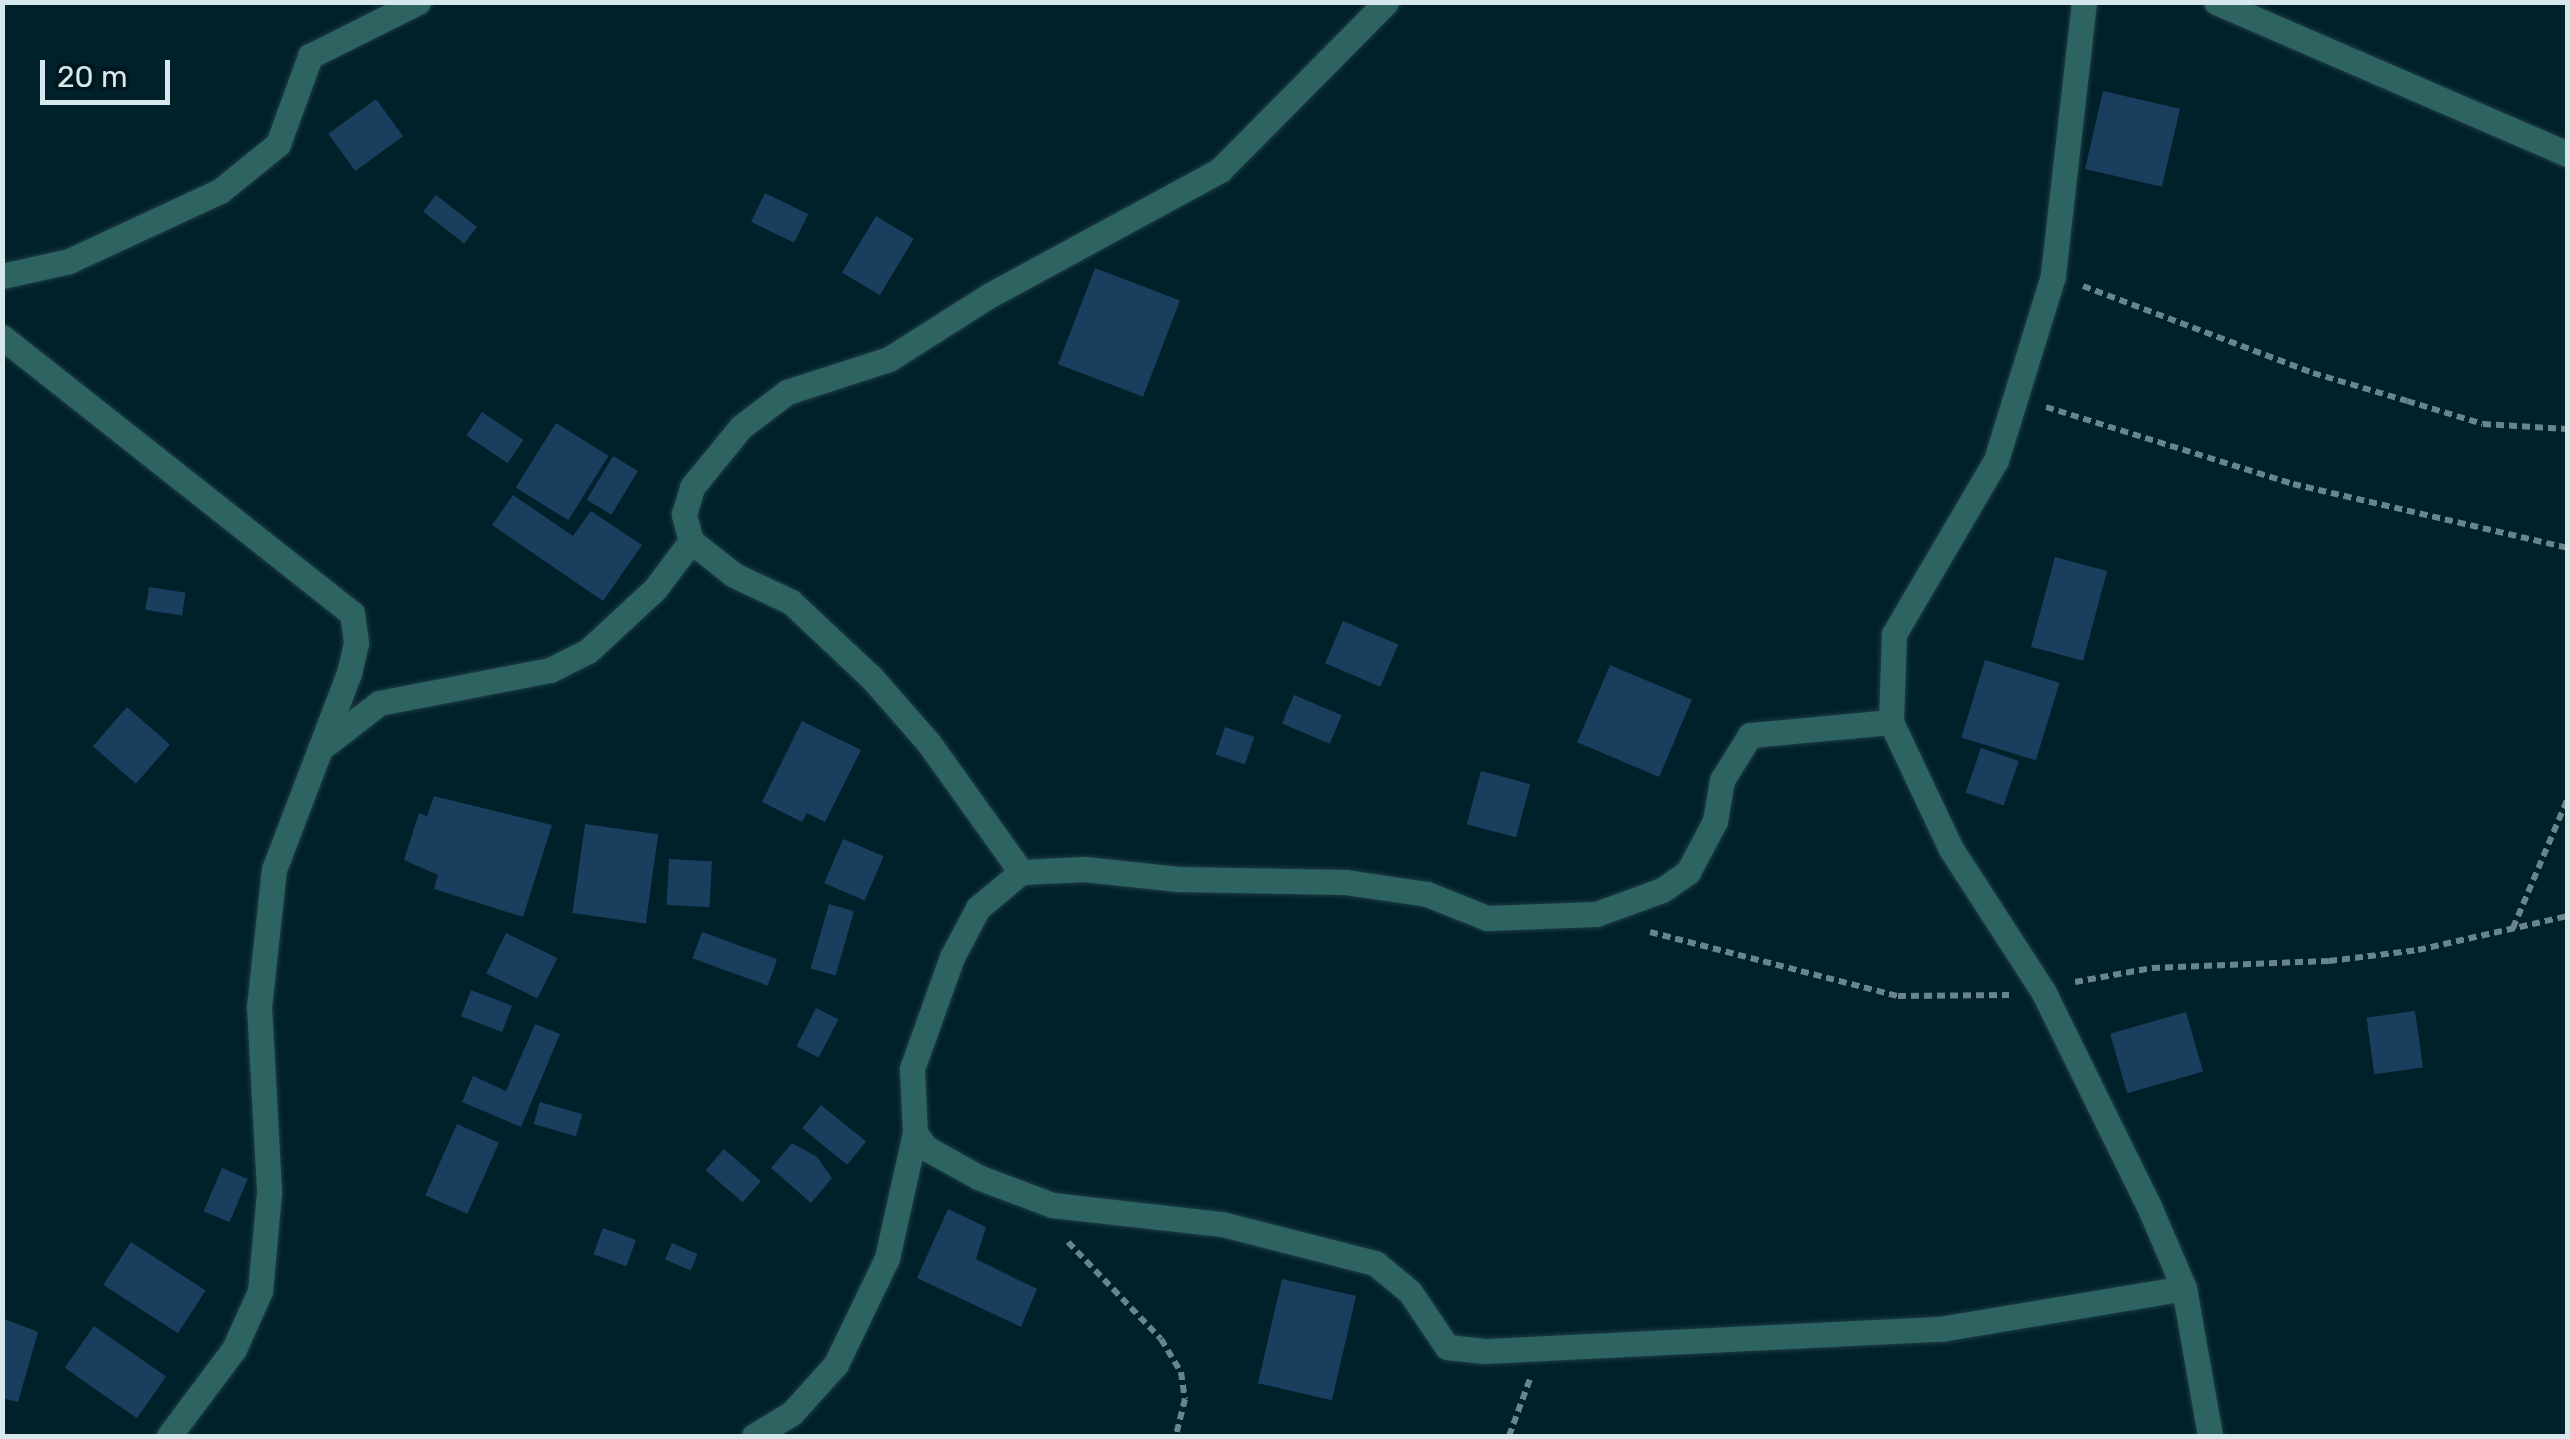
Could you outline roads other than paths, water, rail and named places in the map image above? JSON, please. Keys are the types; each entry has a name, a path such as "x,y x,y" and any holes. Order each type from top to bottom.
{"street":[{"path":"2,276 69,260 220,192 278,144 310,56 418,2"},
{"path":"1021,872 928,742 871,677 792,602 734,575 691,541 684,514 692,487 740,427 786,392 889,359 990,295 1220,170 1386,2"},
{"path":"2084,2 2053,276 1996,460 1894,634 1891,722 1951,849 2043,992 2184,1288 2210,1436"},
{"path":"2216,2 2568,154"},
{"path":"2,338 352,613 356,643 324,745 274,869 259,1006 268,1193 260,1291 234,1349 169,1436"},
{"path":"324,745 379,702 550,670 588,650 655,589 691,541"},
{"path":"754,1436 792,1413 836,1364 886,1258 914,1133 912,1070 952,957 978,908 1021,872 1085,868 1178,879 1360,884 1427,894 1487,918 1596,914 1662,890 1688,872 1704,852 1722,780 1750,736 1891,722"},
{"path":"914,1133 926,1148 1023,1197 1076,1210 1222,1224 1330,1246 1375,1263 1410,1292 1447,1347 1485,1352 1543,1345 1940,1329 2184,1288"}]}
